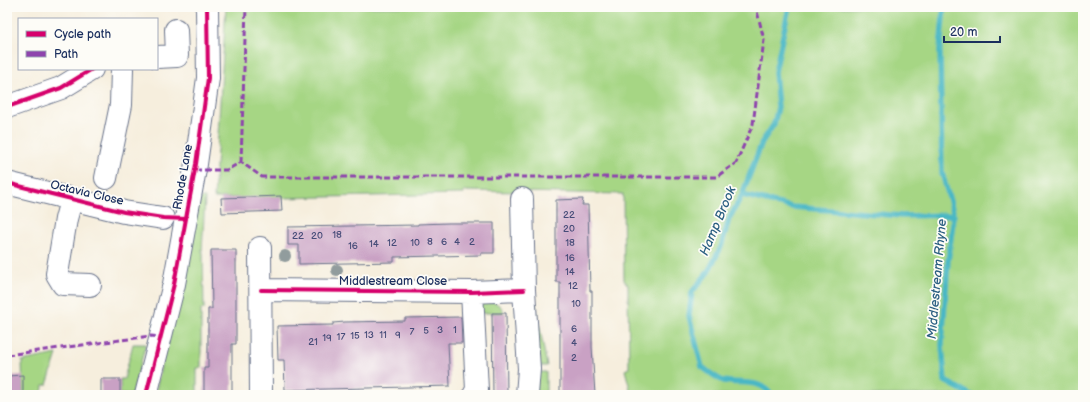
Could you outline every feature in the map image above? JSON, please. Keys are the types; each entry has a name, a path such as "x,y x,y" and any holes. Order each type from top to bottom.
{"street":[{"name":"Rhode Lane","path":"146,395 174,284 199,149 208,78 207,7"},
{"path":"158,57 177,56 176,30"},
{"path":"7,107 61,88 90,70"},
{"path":"106,178 121,105 122,70"},
{"name":"Octavia Close","path":"7,183 124,212 163,218"},
{"path":"522,199 524,290 529,369 527,395"},
{"path":"71,200 66,218 57,274 63,284 90,285"},
{"path":"260,248 262,290 261,395"},
{"name":"Middlestream Close","path":"262,290 472,292 524,290"},
{"path":"472,292 477,390 474,395"}],"green space":[{"path":"226,7 1083,7 1083,395 630,395 625,370 629,368 628,285 624,280 623,194 464,191 464,194 214,198"},
{"path":"196,198 205,198 202,252 204,309 201,309 201,368 197,368 197,395 155,395"},
{"path":"483,300 493,302 498,305 504,313 478,313"},
{"path":"535,302 547,366 535,366"},
{"path":"133,344 146,344 132,395 120,395 120,379 124,379"},
{"path":"57,354 47,385 44,385 41,394 23,394 22,361"},
{"path":"536,372 546,372 546,395 535,395"}],"building":[{"path":"281,196 282,211 222,213 221,198"},
{"path":"583,199 582,205 588,205 590,291 592,291 592,347 595,395 560,395 560,282 556,282 556,200"},
{"path":"494,223 494,253 481,253 481,255 394,257 394,262 299,264 299,245 288,245 288,227 418,225"},
{"path":"211,250 236,250 236,344 232,344 232,395 204,395 204,368 208,368 208,309 212,309"},
{"path":"492,313 506,313 507,395 493,395"},
{"path":"461,317 462,343 448,343 450,386 285,390 284,360 278,360 277,326 333,325 333,323 345,322 405,321 405,318"},
{"path":"23,375 23,395 7,395 7,376"},
{"path":"101,379 120,379 120,395 101,395"}],"waterway":[{"name":"Hamp Brook","path":"771,395 762,386 750,383 724,381 702,367 689,316 692,292 708,272 721,247 729,219 742,195 762,142 774,124 778,107 775,72 789,7"},
{"name":"Middlestream Rhyne","path":"944,7 940,49 942,173 954,215 948,261 942,345 945,381 971,395"},
{"path":"742,195 792,207 902,216 954,215"}],"marked path":[{"path":"241,162 246,7"},
{"path":"195,170 227,170 241,162 262,177 716,177 736,163 753,124 764,40 756,7"},
{"path":"7,355 151,336 162,337"}],"cycle path":[{"path":"146,395 174,284 196,164 208,78 207,7"},
{"path":"7,107 61,88 90,70"},
{"path":"7,183 124,212 163,218 186,219"},
{"path":"261,290 472,292 524,290"}]}
